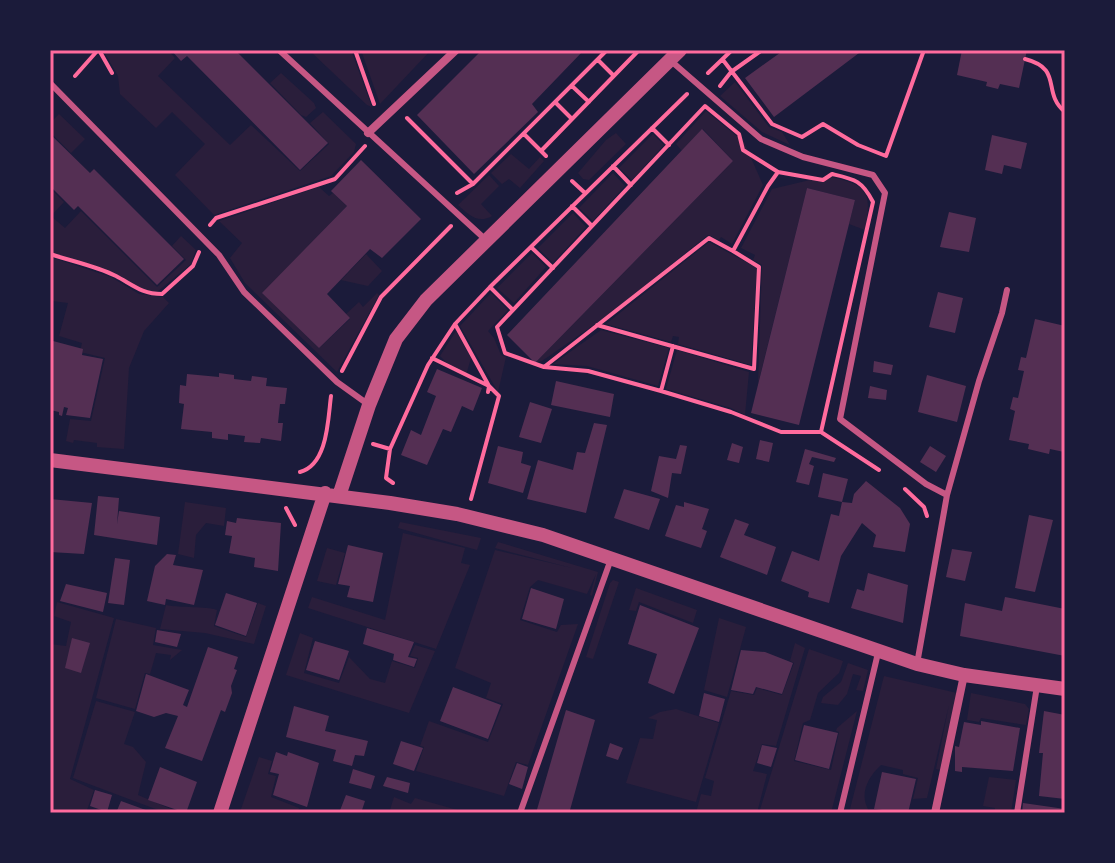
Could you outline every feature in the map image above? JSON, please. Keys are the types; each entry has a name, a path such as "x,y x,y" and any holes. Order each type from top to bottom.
{"street":[{"path":"368,133 456,50"},
{"path":"220,813 332,495 396,339 426,300 675,55"},
{"path":"50,460 332,495 491,522 543,535 917,664 964,675 1065,689"},
{"path":"935,813 964,675"}],"lane":[{"path":"279,50 486,240"},
{"path":"675,55 696,85 761,139 803,157 873,175 885,193 840,419 926,484 947,495"},
{"path":"50,83 219,255 244,292 337,382 369,405"},
{"path":"917,664 947,495 1007,290"},
{"path":"520,813 611,559"},
{"path":"840,813 879,651"},
{"path":"1017,813 1037,685"}],"path":[{"path":"75,76 99,50 112,73"},
{"path":"390,449 432,358 455,324 732,50"},
{"path":"762,50 731,72 705,106 497,327 505,353 544,367 588,371 661,391 731,412 781,432 821,432 883,472"},
{"path":"723,59 772,124 802,137 823,124 858,145 886,156 924,50"},
{"path":"1025,59 1040,63 1046,69 1059,107 1065,112"},
{"path":"598,60 614,76"},
{"path":"572,86 589,102"},
{"path":"556,103 572,119"},
{"path":"705,106 739,134 743,150 778,172 823,180 832,174 855,179 866,188 873,202 821,432"},
{"path":"652,128 669,145"},
{"path":"524,134 541,151"},
{"path":"201,236 216,218 335,179 367,144"},
{"path":"613,166 631,185"},
{"path":"733,251 778,172"},
{"path":"572,206 592,226"},
{"path":"544,367 597,325 709,238 759,267 754,369 597,325"},
{"path":"531,246 553,268"},
{"path":"50,254 115,276 140,292 162,294 193,266 201,249"},
{"path":"490,287 513,310"},
{"path":"455,324 489,386 499,396 471,499"},
{"path":"661,391 673,346"},
{"path":"432,358 489,386"},
{"path":"488,392 489,386"},
{"path":"290,474 307,470 319,455 326,430"},
{"path":"895,480 924,507 930,522"}],"shaded area":[{"path":"103,50 168,50 175,58 158,76 230,145 251,125 300,171 329,144 310,123 323,112 356,144 354,152 331,176 214,215 175,175 205,144 172,112 156,128 120,94 118,76"},
{"path":"309,50 351,50 372,107 367,105"},
{"path":"361,50 431,50 380,104"},
{"path":"281,73 314,103 316,108 306,117 270,83"},
{"path":"735,82 769,127 782,132 790,145 762,132 720,96"},
{"path":"706,111 744,142 763,185 732,244 721,237 719,240 708,235 611,313 535,363 733,161 703,129 682,151 676,144"},
{"path":"59,114 85,139 71,153 50,132 50,123"},
{"path":"616,133 626,144 589,180 583,179 578,173 606,140"},
{"path":"653,134 664,145 632,180 619,168"},
{"path":"511,154 529,169 540,157 544,161 520,188 509,179 502,184 491,173"},
{"path":"613,173 625,186 593,221 579,208"},
{"path":"489,175 499,186 481,204 492,216 478,219 458,205"},
{"path":"827,176 851,182 864,191 868,206 865,230 849,224 855,200 807,188 758,384 762,265 753,260 755,255 741,248 772,189"},
{"path":"319,187 329,196 333,193 347,206 263,293 319,348 350,319 346,314 359,302 363,307 377,293 379,295 337,372 245,283 230,258 242,243 219,221"},
{"path":"50,188 64,202 51,216 65,228 81,211 157,287 186,260 172,246 181,236 196,250 191,264 157,292 141,290 114,273 50,252"},
{"path":"573,213 586,227 553,263 538,248"},
{"path":"709,242 757,268 751,365 678,344 679,337 673,336 671,342 606,324"},
{"path":"532,253 546,267 514,303 497,288"},
{"path":"366,254 382,271 368,286 341,280"},
{"path":"50,257 111,277 139,294 163,297 169,303 144,331 129,368 124,449 66,441 70,419 91,421 105,358 80,352 82,343 59,336 68,303 52,301 50,311"},
{"path":"491,293 508,310 488,331 501,355 506,357 498,392 460,326"},
{"path":"601,330 669,348 658,386 587,366 553,364"},
{"path":"456,331 471,358 466,375 454,370 440,356"},
{"path":"677,350 749,372 745,415 666,389"},
{"path":"185,502 226,508 224,526 206,523 196,535 194,558 178,554"},
{"path":"400,522 481,538 477,550 398,528"},
{"path":"403,533 465,548 461,563 470,565 436,649 308,608 312,597 385,620"},
{"path":"498,542 598,572 592,596 596,574 587,594 538,580 530,587 520,620 557,632 561,625 578,624 528,765 516,762 504,796 416,771 424,747 420,746 429,721 488,742 503,704 486,698 491,683 455,668 495,550 572,568 495,548"},
{"path":"327,548 345,553 336,585 317,581"},
{"path":"613,580 619,582 593,659 586,657 610,583"},
{"path":"636,588 697,610 693,623 639,602 636,611 629,610"},
{"path":"57,602 114,618 70,779 94,790 86,813 57,813 50,810 50,644 66,646 71,622 54,616"},
{"path":"258,603 266,606 254,644 205,633 160,629 166,605 206,608 217,610 214,626 246,637"},
{"path":"719,618 746,627 727,697 704,690"},
{"path":"116,619 156,628 153,645 182,650 170,660 171,655 156,653 150,674 145,673 135,709 96,698"},
{"path":"300,633 313,638 304,673 339,683 349,657 370,679 385,683 392,661 415,668 418,658 410,656 415,645 435,651 409,713 286,675"},
{"path":"795,643 805,648 776,746 762,744 753,771 767,774 757,813 696,813 701,794 711,796 714,781 705,778 731,691 754,695 757,688 782,695 794,663 790,661"},
{"path":"809,649 843,661 839,673 818,693 810,720 803,723 794,761 831,770 839,732 837,728 857,711 831,813 759,813"},
{"path":"848,663 868,670 863,691 856,690 861,676 853,674 847,694 838,705 821,703 823,697 841,682"},
{"path":"884,676 957,693 940,770 936,769 949,705 927,798 913,799 918,778 903,774 903,770 881,765 867,785 867,813 849,813"},
{"path":"971,693 1025,704 1029,709 1026,725 981,718 979,722 967,720"},
{"path":"96,701 135,712 124,744 133,747 146,762 138,795 180,813 166,813 73,778"},
{"path":"676,709 719,723 696,802 626,783 640,738 653,739 657,720 648,718"},
{"path":"259,757 272,761 268,774 276,776 271,797 299,808 298,813 240,812"},
{"path":"989,777 1016,780 1011,813 994,813 995,808 983,806"},
{"path":"394,797 411,804 415,798 468,813 389,813"}],"building":[{"path":"171,50 235,50 328,143 300,170 187,56 181,61"},
{"path":"482,50 584,50 532,104 538,112 474,174 417,115"},
{"path":"784,50 863,50 774,117 745,78"},
{"path":"962,50 1027,50 1019,88 1000,84 998,89 986,86 987,82 957,75"},
{"path":"702,129 733,161 535,363 507,335"},
{"path":"50,134 90,173 94,169 184,259 157,285 78,206 74,210 50,186"},
{"path":"992,135 1027,143 1021,169 1004,165 1002,174 985,170"},
{"path":"361,160 421,219 382,258 370,249 327,294 350,318 319,348 262,293 347,206 331,191"},
{"path":"807,188 855,200 799,425 751,413"},
{"path":"949,212 976,218 969,252 940,247"},
{"path":"938,292 963,298 955,333 929,327"},
{"path":"1035,319 1065,326 1064,452 1050,449 1049,454 1028,449 1029,444 1009,440 1015,411 1010,409 1013,397 1018,398 1024,371 1018,370 1021,357 1026,358"},
{"path":"53,341 83,349 82,355 103,359 90,418 66,415 68,408 64,407 62,416 50,410"},
{"path":"874,361 893,365 891,375 873,372"},
{"path":"437,369 482,388 473,411 462,406 451,432 443,429 427,465 401,455 411,430 421,435 436,396 427,392"},
{"path":"219,373 251,381 252,376 267,378 266,386 287,388 285,404 280,404 278,423 283,423 281,441 261,438 260,443 244,442 245,436 228,434 228,440 212,438 212,432 181,429 184,404 179,403 180,385 186,386 187,374 219,377"},
{"path":"927,375 966,386 957,422 918,412"},
{"path":"556,381 614,394 610,417 551,405"},
{"path":"870,386 887,390 886,400 868,398"},
{"path":"530,402 552,409 541,443 519,437"},
{"path":"594,423 607,425 586,513 527,499 538,460 573,470 577,452 585,453"},
{"path":"760,440 773,443 769,462 756,459"},
{"path":"732,443 743,447 739,463 727,460"},
{"path":"680,445 687,446 681,474 672,473 668,498 651,491 659,456 676,459"},
{"path":"498,446 523,452 521,463 531,466 523,493 488,483"},
{"path":"930,446 946,456 936,472 920,462"},
{"path":"805,449 836,458 834,462 812,457 809,464 814,466 809,485 796,482"},
{"path":"823,473 848,479 842,502 818,497"},
{"path":"866,481 900,508 910,524 905,552 873,547 876,535 862,523 841,556 829,603 808,597 809,592 781,581 792,551 819,561 831,514 839,516 842,502 852,503 854,494"},
{"path":"624,489 660,499 649,530 614,518"},
{"path":"98,496 119,498 117,524 119,511 160,517 157,545 94,535"},
{"path":"50,499 92,503 84,554 50,552"},
{"path":"684,502 709,509 702,529 707,531 701,548 665,536 676,505 684,507"},
{"path":"1029,515 1053,520 1035,592 1015,588"},
{"path":"237,518 281,523 278,571 254,567 255,558 229,553 232,536 225,535 227,521 236,523"},
{"path":"735,519 749,524 744,535 776,547 767,575 720,557"},
{"path":"348,545 383,553 373,602 347,597 350,586 338,584"},
{"path":"952,549 972,552 965,581 946,577"},
{"path":"167,554 176,555 173,565 203,570 194,605 166,599 165,605 147,601 155,566"},
{"path":"115,558 130,560 124,605 108,603"},
{"path":"868,573 908,585 903,623 851,608 857,589 864,591"},
{"path":"66,584 107,593 103,612 60,601"},
{"path":"531,588 564,599 556,629 522,619"},
{"path":"226,593 257,603 246,636 215,625"},
{"path":"1005,597 1065,609 1065,656 960,636 965,603 1002,611"},
{"path":"640,605 699,628 674,694 648,683 657,654 628,644"},
{"path":"367,628 414,642 408,657 417,659 414,667 393,660 394,654 363,644"},
{"path":"157,630 181,634 177,647 155,642"},
{"path":"72,638 90,643 81,673 65,668"},
{"path":"315,641 349,651 339,680 306,670"},
{"path":"208,647 238,657 232,693 225,712 221,710 202,761 165,748 178,716 166,713 154,717 136,711 146,674 189,690 183,705 187,707"},
{"path":"741,650 765,652 793,663 782,694 756,687 753,694 731,690"},
{"path":"453,687 501,705 488,739 440,721"},
{"path":"704,693 725,699 719,722 699,716"},
{"path":"294,706 329,716 325,731 368,741 364,756 355,755 352,766 333,761 336,750 286,737"},
{"path":"566,710 595,720 570,810 579,813 536,813"},
{"path":"1044,711 1065,715 1065,799 1039,796 1043,753 1039,753"},
{"path":"981,721 1020,728 1013,771 962,767 962,772 955,771 955,746 959,747 964,722 981,725"},
{"path":"804,725 838,733 829,769 795,760"},
{"path":"401,741 423,748 414,771 393,764"},
{"path":"610,743 623,748 618,760 606,756"},
{"path":"762,745 777,748 771,767 757,763"},
{"path":"276,752 287,756 288,752 319,763 307,807 273,795 279,774 270,772"},
{"path":"517,763 528,767 522,789 509,784"},
{"path":"160,767 197,782 186,813 148,800"},
{"path":"353,769 375,776 371,789 349,783"},
{"path":"882,772 916,779 908,813 874,809"},
{"path":"387,777 410,783 408,793 383,786"},
{"path":"95,790 112,795 107,812 90,806"},
{"path":"346,795 365,801 361,813 339,813"},
{"path":"121,801 154,813 116,813"},
{"path":"1023,803 1065,809 1065,813 1022,813"}]}
